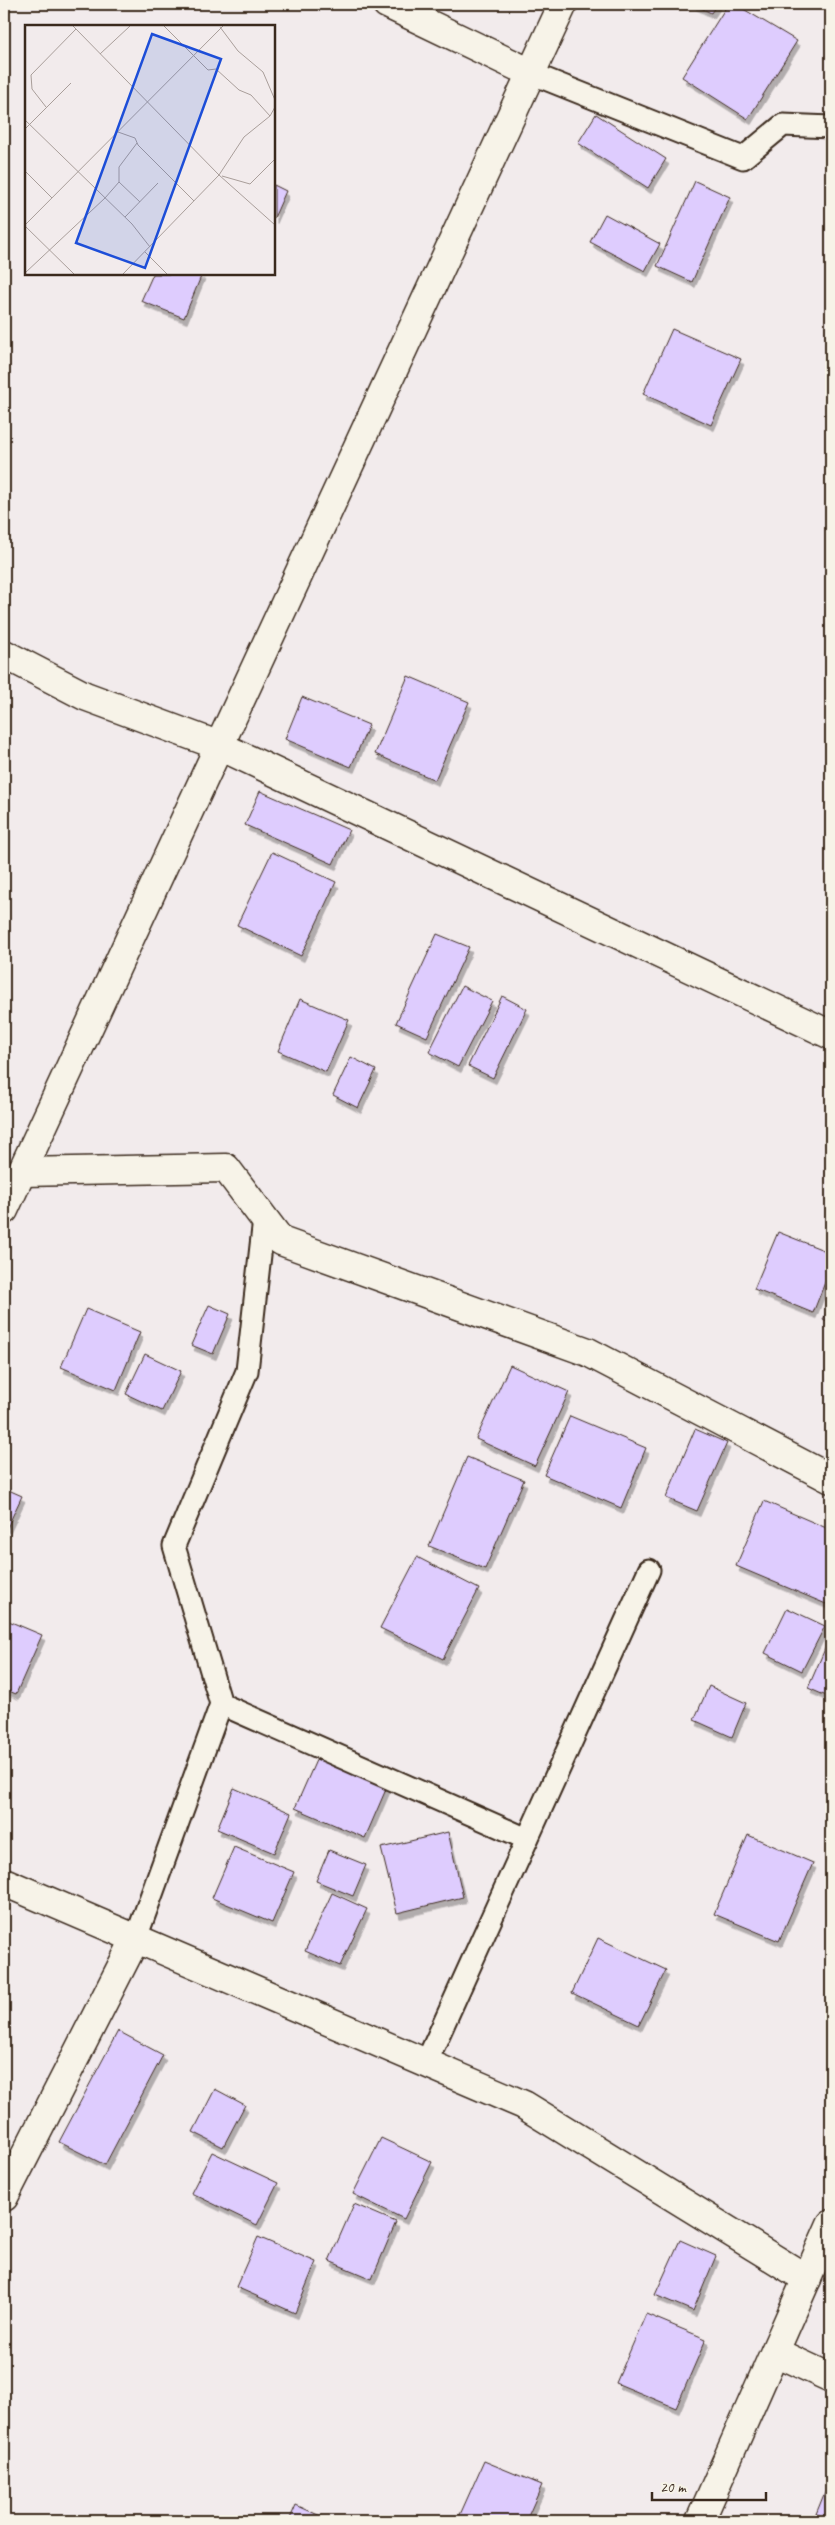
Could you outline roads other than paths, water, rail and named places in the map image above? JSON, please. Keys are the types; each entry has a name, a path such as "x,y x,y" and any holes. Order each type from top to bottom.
{"street":[{"path":"387,4 533,74"},
{"path":"4,1210 564,4"},
{"path":"4,654 85,696 220,746 831,1035"},
{"path":"22,1172 226,1168 281,1242 588,1352 831,1479"},
{"path":"4,1882 524,2105 807,2279"},
{"path":"4,2197 136,1938"},
{"path":"700,2521 831,2224"},
{"path":"775,2352 831,2378"}],"lane":[{"path":"533,74 743,158 782,125 831,127"},
{"path":"136,1938 221,1704 174,1546 247,1371 264,1219"},
{"path":"426,2063 649,1570"},
{"path":"221,1704 527,1839"}]}
